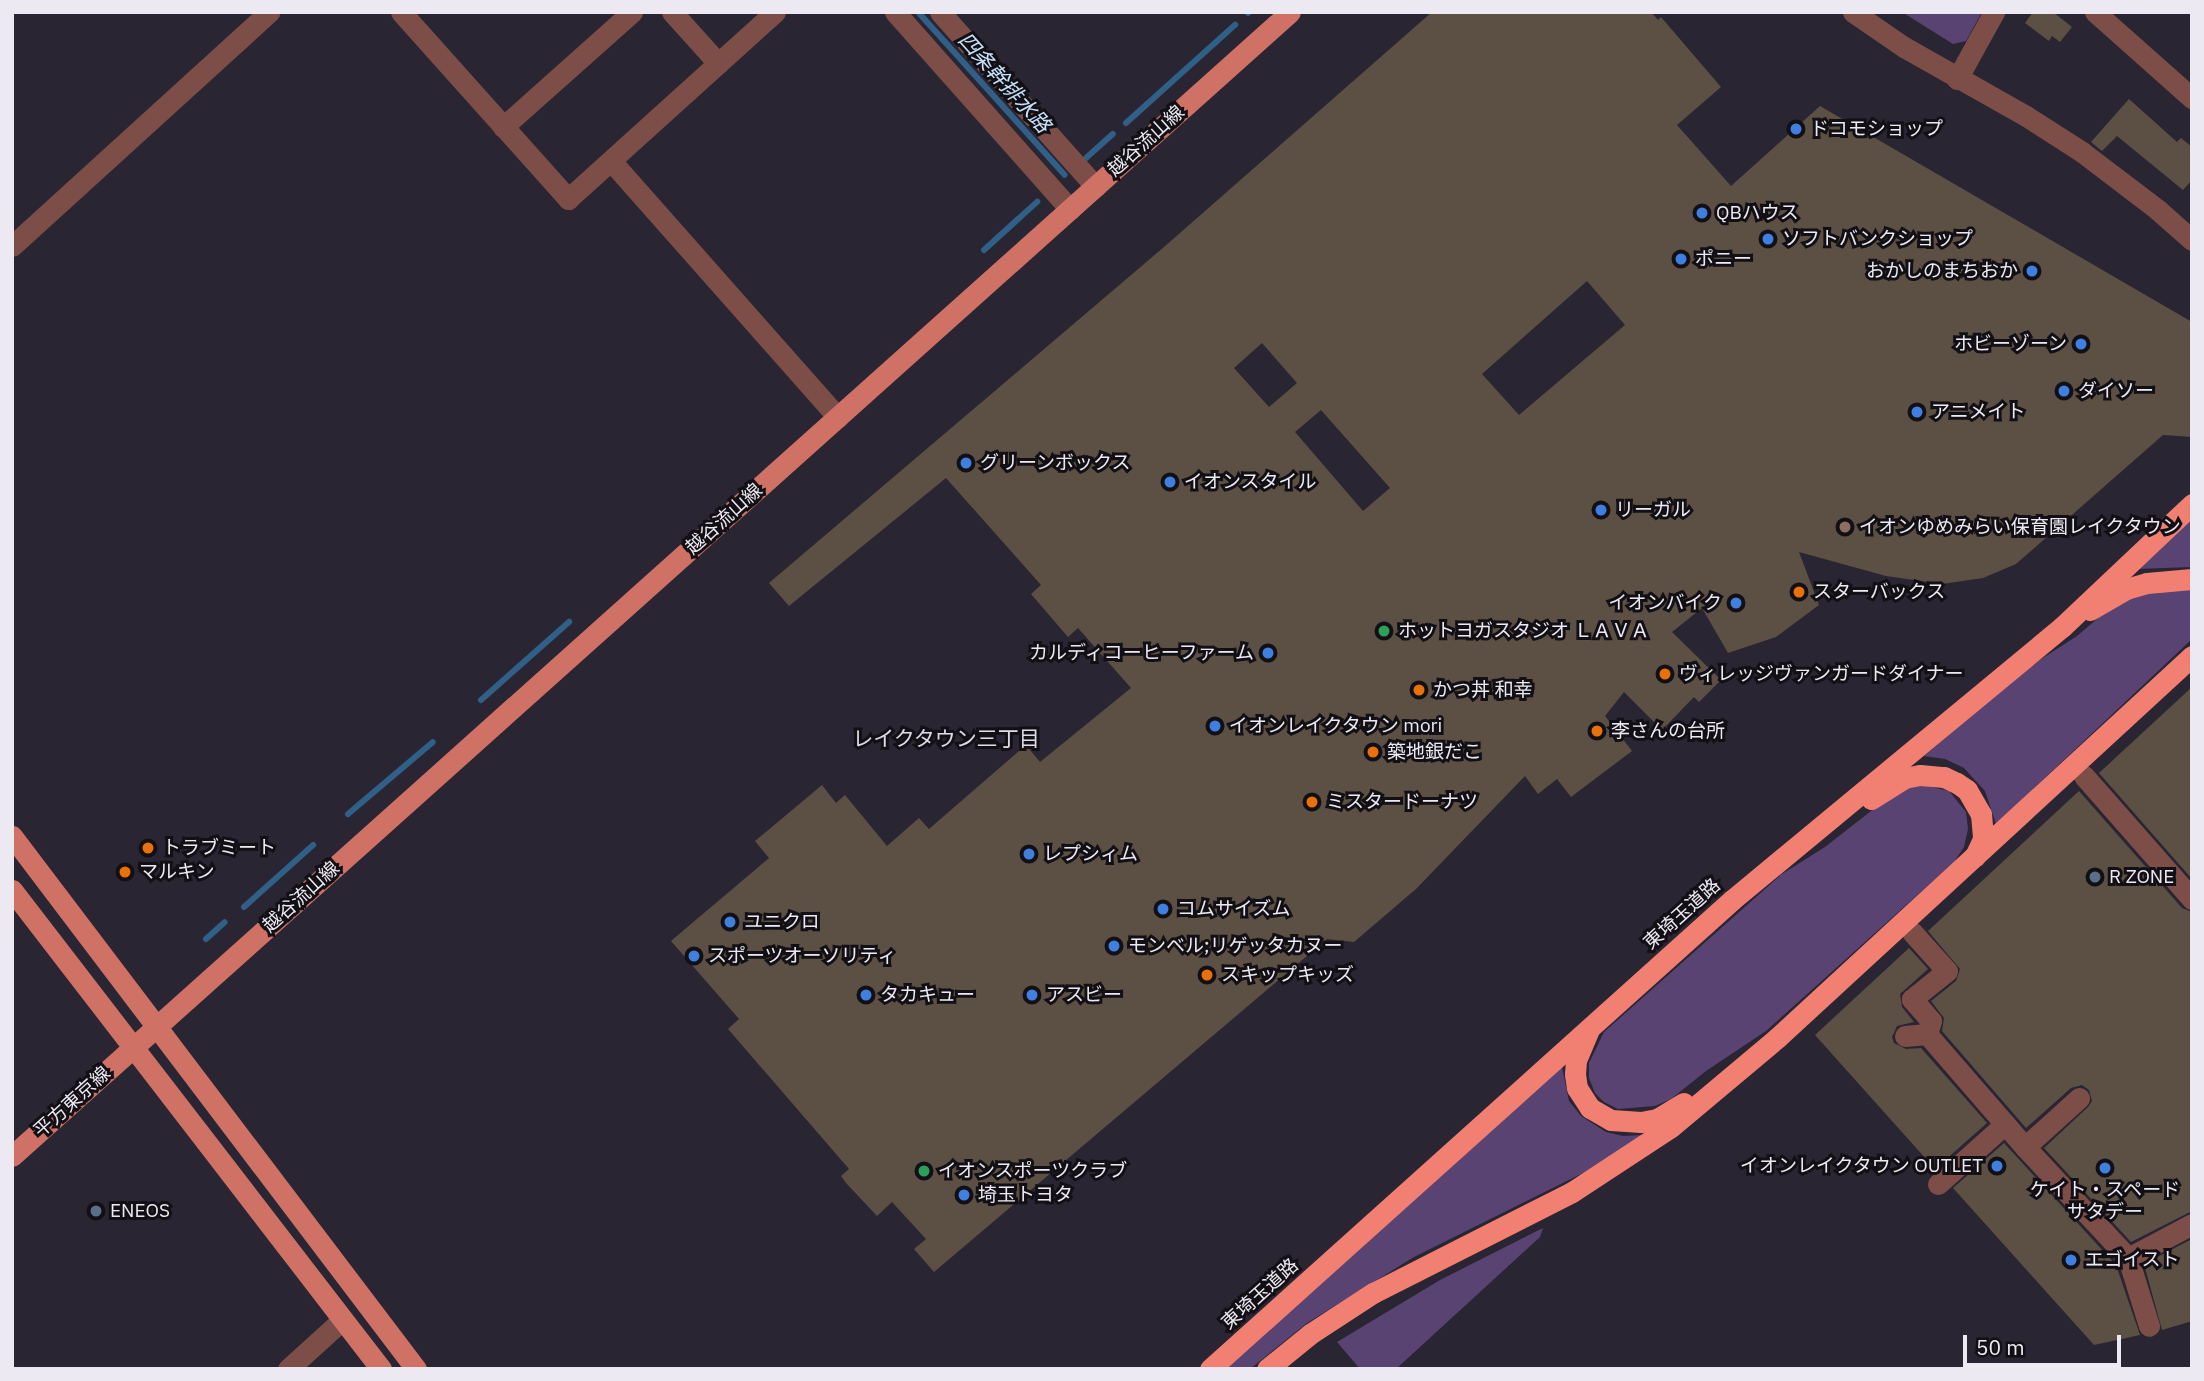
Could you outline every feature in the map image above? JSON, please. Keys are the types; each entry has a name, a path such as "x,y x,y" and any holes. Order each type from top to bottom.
{"highway":[{"name":"東埼玉道路","path":"1210,1369 1590,1026 1793,848 2062,627 2192,503"},
{"path":"2062,627 2126,589 2147,583 2192,579"},
{"path":"1268,1369 1311,1334 1384,1287 1514,1223 1622,1161 1671,1128 1759,1053 2192,656"},
{"path":"1793,848 1830,830 1896,782 1912,776 1931,775 1957,783 1975,801 1981,814 1983,839 1972,860"},
{"path":"1590,1026 1576,1060 1577,1088 1590,1108 1611,1120 1627,1122 1657,1119 1759,1053"}],"main road":[{"name":"越谷流山線","path":"133,1048 1290,12"},
{"path":"12,836 416,1369"},
{"path":"12,890 381,1369"},
{"name":"平方東京線","path":"12,1156 133,1048"}],"street":[{"path":"12,246 269,12"},
{"path":"401,12 568,199 775,12"},
{"path":"503,127 632,12"},
{"path":"672,12 718,63"},
{"path":"895,12 1070,209"},
{"path":"940,12 1096,187"},
{"path":"1853,12 1957,79 2026,116 2082,152 2158,210 2192,240"},
{"path":"1957,79 1994,12"},
{"path":"2095,12 2192,98"},
{"path":"612,162 838,417"},
{"path":"2084,776 2192,899"},
{"path":"1912,932 1947,971 1912,999 1931,1021 1927,1034"},
{"path":"1905,1036 1927,1034"},
{"path":"1927,1034 2025,1147 2128,1258 2149,1326"},
{"path":"2025,1147 2079,1098"},
{"path":"1938,1184 2005,1124"},
{"path":"2128,1258 2192,1224"},
{"path":"288,1369 342,1320"}],"shaded area":[{"path":"1902,12 1982,12 1966,41 1953,44"},
{"path":"2192,517 2192,567 2136,569"},
{"path":"2192,587 2192,639 1996,824 1985,791 1964,768 1945,759 1924,756 2029,667 2077,636 2117,602 2130,594"},
{"path":"1919,784 1949,791 1966,812 1968,829 1964,847 1954,862 1766,1031 1706,1071 1671,1099 1655,1106 1618,1109 1604,1102 1595,1093 1589,1078 1589,1063 1604,1032 1782,874 1825,847 1894,793"},
{"path":"1562,1067 1569,1101 1581,1116 1606,1132 1623,1136 1643,1135 1587,1171 1414,1257 1307,1323 1250,1369 1223,1369"},
{"path":"1543,1228 1540,1237 1396,1369 1360,1369 1337,1342 1440,1280"}],"building":[{"path":"1432,12 1651,12 1658,20 1661,17 1721,87 1677,125 1731,186 1820,106 2192,322 2192,437 2163,435 2016,564 1983,578 1942,584 1886,576 1799,552 1819,605 1776,637 1728,653 1702,608 1672,632 1721,680 1699,702 1694,697 1662,730 1624,692 1605,716 1632,751 1571,797 1557,779 1538,794 1525,776 1416,889 1354,942 1327,939 934,1272 914,1249 926,1239 892,1202 877,1216 846,1183 841,1176 849,1169 728,1029 739,1019 671,941 769,858 755,841 822,785 836,803 845,795 887,846 919,818 929,829 1026,745 1040,762 1131,688 1078,628 1068,637 1031,594 1041,585 946,478 789,606 769,583 1164,247","holes":["1587,281 1625,325 1519,415 1482,374","1262,343 1297,383 1269,407 1234,368","1321,410 1390,488 1363,511 1295,432"]},
{"path":"2033,12 2053,12 2072,27 2060,42 2052,36 2049,41 2025,23"},
{"path":"2129,99 2177,142 2181,138 2192,147 2192,180 2183,190 2117,136 2102,151 2091,142"},
{"path":"2192,687 2192,879 2099,773"},
{"name":"R ZONE","path":"2079,791 2182,908 2192,912 2192,1211 2131,1242 2044,1148 2088,1107 2092,1101 2089,1090 2082,1085 2071,1088 2026,1128 1942,1031 1944,1018 1931,1001 1956,981 1960,969 1928,931"},
{"path":"1909,948 1928,969 1900,994 1902,1007 1914,1022 1897,1026 1892,1037 1894,1043 1906,1049 1921,1048 1987,1123 1935,1169 1815,1035"},
{"path":"2004,1143 2116,1265 2140,1335 2094,1345 1953,1188"},
{"path":"2192,1239 2192,1321 2162,1330 2144,1264"}],"waterway":[{"name":"四条幹排水路","path":"918,12 1065,175"},
{"path":"1126,123 1235,25"},
{"path":"1086,158 1113,134"},
{"path":"984,250 1037,202"},
{"path":"481,700 569,622"},
{"path":"348,814 433,742"},
{"path":"244,907 313,845"},
{"path":"206,939 225,922"}],"place":[{"name":"ドコモショップ","path":"1796,129"},
{"name":"QBハウス","path":"1702,213"},
{"name":"ソフトバンクショップ","path":"1768,239"},
{"name":"ポニー","path":"1681,259"},
{"name":"おかしのまちおか","path":"2032,271"},
{"name":"ホビーゾーン","path":"2081,344"},
{"name":"ダイソー","path":"2064,391"},
{"name":"アニメイト","path":"1917,412"},
{"name":"グリーンボックス","path":"966,463"},
{"name":"イオンスタイル","path":"1170,482"},
{"name":"リーガル","path":"1601,510"},
{"name":"イオンゆめみらい保育園レイクタウン","path":"1845,527"},
{"name":"スターバックス","path":"1799,592"},
{"name":"イオンバイク","path":"1736,603"},
{"name":"ホットヨガスタジオ ＬＡＶＡ","path":"1384,631"},
{"name":"カルディコーヒーファーム","path":"1268,653"},
{"name":"ヴィレッジヴァンガードダイナー","path":"1665,674"},
{"name":"かつ丼 和幸","path":"1419,690"},
{"name":"イオンレイクタウン mori","path":"1215,726"},
{"name":"李さんの台所","path":"1597,731"},
{"name":"築地銀だこ","path":"1373,752"},
{"name":"ミスタードーナツ","path":"1312,802"},
{"name":"トラブミート","path":"148,848"},
{"name":"レプシィム","path":"1029,854"},
{"name":"マルキン","path":"125,872"},
{"name":"R ZONE","path":"2095,877"},
{"name":"コムサイズム","path":"1163,909"},
{"name":"ユニクロ","path":"730,922"},
{"name":"モンベル;リゲッタカヌー","path":"1114,946"},
{"name":"スポーツオーソリティ","path":"694,956"},
{"name":"スキップキッズ","path":"1207,975"},
{"name":"タカキュー","path":"866,995"},
{"name":"アスビー","path":"1032,995"},
{"name":"イオンレイクタウン OUTLET","path":"1997,1166"},
{"name":"ケイト・スペード サタデー","path":"2105,1168"},
{"name":"イオンスポーツクラブ","path":"924,1171"},
{"name":"埼玉トヨタ","path":"964,1195"},
{"name":"ENEOS","path":"96,1211"},
{"name":"エゴイスト","path":"2071,1260"}],"district":[{"name":"レイクタウン三丁目","path":"946,738"}]}
